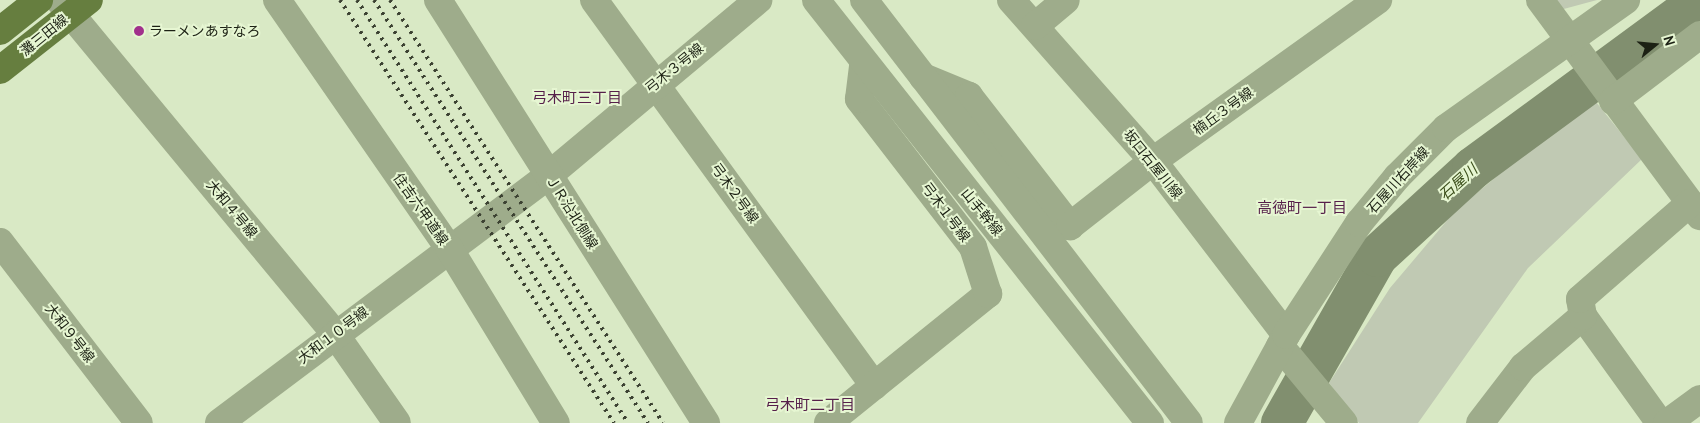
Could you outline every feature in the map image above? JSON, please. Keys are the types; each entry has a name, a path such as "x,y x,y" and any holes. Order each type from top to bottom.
{"main road":[{"path":"0,31 39,0"},
{"name":"灘三田線","path":"0,70 73,5"}],"street":[{"name":"住吉六甲道線","path":"277,0 449,248 556,423"},
{"name":"ＪＲ沿北側線","path":"438,0 706,423"},
{"name":"弓木２号線","path":"594,0 874,386"},
{"name":"弓木３号線","path":"449,248 548,175 655,83 758,0"},
{"name":"山手幹線","path":"816,0 863,64 1150,423"},
{"path":"864,0 1189,423"},
{"name":"坂口石屋川線","path":"1011,0 1153,161 1288,349 1344,423"},
{"path":"1035,26 1066,0"},
{"name":"楠丘３号線","path":"923,77 969,96 1070,226 1153,161 1378,0"},
{"path":"1540,0 1610,97 1695,209 1580,300 1584,316 1667,422 1700,399"},
{"name":"石屋川右岸線","path":"1238,423 1288,349 1360,223 1398,177 1446,128 1626,0"},
{"name":"大和４号線","path":"73,5 335,334 397,423"},
{"path":"1610,97 1700,35"},
{"name":"弓木１号線","path":"828,423 988,294 973,248 859,98 863,64"},
{"name":"大和９号線","path":"0,242 139,423"},
{"name":"大和１０号線","path":"219,423 449,248"},
{"path":"1480,423 1523,367 1584,316"}],"green space":[{"path":"1554,0 1597,0 1560,10"},
{"path":"1596,102 1642,159 1528,268 1418,423 1359,423 1329,383 1390,288 1455,211 1508,167"}],"waterway":[{"name":"石屋川","path":"1282,423 1377,256 1473,168 1700,1"}],"railway":[{"path":"340,0 614,423"},
{"path":"357,0 628,423"},
{"path":"374,0 648,423"},
{"path":"390,0 663,423"}],"place":[{"name":"ラーメンあすなろ","path":"139,31"}],"district":[{"name":"弓木町三丁目","path":"577,98"},
{"name":"高徳町一丁目","path":"1302,208"},
{"name":"弓木町二丁目","path":"810,405"}]}
